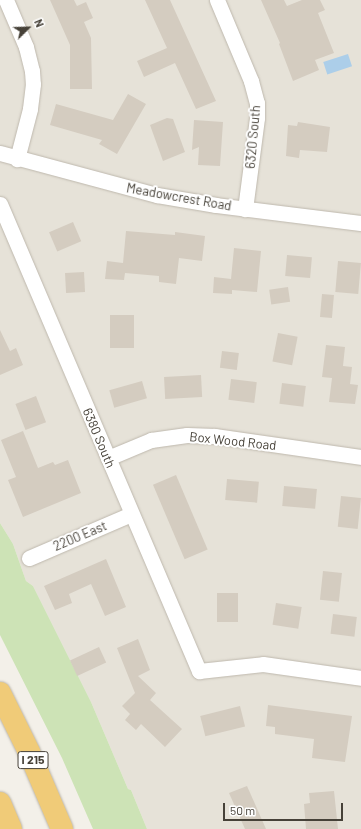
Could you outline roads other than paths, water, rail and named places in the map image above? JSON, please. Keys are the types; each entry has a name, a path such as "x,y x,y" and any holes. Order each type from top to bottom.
{"highway":[{"name":"I 215","path":"0,693 29,752 62,829"},
{"path":"0,803 11,829"}],"street":[{"path":"6,0 26,47 32,71 33,84 30,109 17,159"},
{"name":"6320 South","path":"217,0 251,81 257,103 257,118 245,209"},
{"name":"Meadowcrest Road","path":"0,153 17,159 129,188 186,200 245,209 361,223"},
{"name":"6380 South","path":"0,204 199,672 263,664 361,678"},
{"name":"Box Wood Road","path":"108,458 151,440 187,435 215,436 361,457"},
{"name":"2200 East","path":"30,558 131,514"}],"water":[{"path":"348,54 352,66 327,74 323,62"}]}
